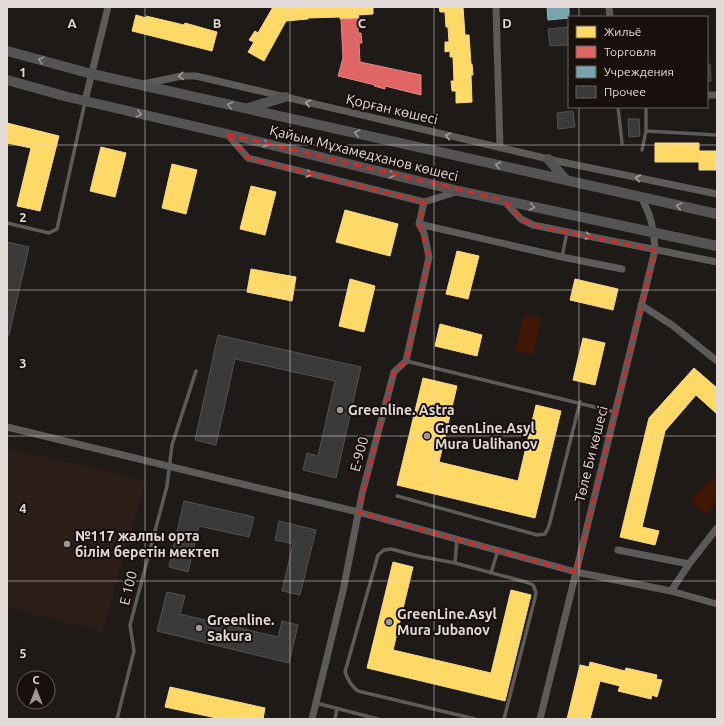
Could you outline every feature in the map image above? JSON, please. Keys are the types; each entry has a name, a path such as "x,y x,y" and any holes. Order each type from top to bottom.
{"main road":[{"name":"Қайым Мұхамедханов көшесі","path":"7,51 92,74 717,214"},
{"name":"Қайым Мұхамедханов көшесі","path":"7,80 68,97 459,191 717,246"},
{"path":"246,108 285,97"},
{"path":"548,159 566,180"}],"street":[{"path":"85,101 108,7"},
{"path":"496,7 500,148"},
{"name":"Қорған көшесі","path":"141,85 182,76 196,76 548,159 717,194"},
{"path":"227,134 248,158 424,202 459,191"},
{"name":"Төле Би көшесі","path":"540,719 655,250 654,233 649,212 641,197"},
{"path":"504,200 520,218 533,225 717,262"},
{"path":"424,202 419,224 562,257 622,269"},
{"name":"E-900","path":"312,719 343,591 362,494 394,372 406,361 429,256 424,233 419,224"},
{"path":"641,305 672,325 717,361"},
{"path":"7,427 358,512 576,572 671,591 717,604"},
{"path":"671,591 689,564 717,528"},
{"path":"618,550 689,564"}],"lane":[{"path":"7,223 49,233 57,229 85,101"},
{"path":"618,108 622,142"},
{"path":"642,150 646,131 646,108"},
{"path":"646,131 717,135"},
{"path":"562,257 567,232"},
{"path":"406,361 580,402 615,412"},
{"name":"E 100","path":"117,719 134,651 130,625 167,486 172,445 196,371"},
{"path":"397,496 537,535 545,534 549,526 580,402"},
{"path":"455,563 457,539"},
{"path":"475,719 358,691 353,688 348,680 345,672 378,555 384,550 391,549 455,563 533,585 536,592 535,598 504,719"},
{"path":"491,573 498,550"},
{"path":"316,703 378,719"},
{"path":"335,719 337,709"}],"highlighted area":[{"path":"227,134 504,200 521,219 533,225 655,250 576,572 358,512 394,372 406,361 429,257 419,224 424,202 248,158"}],"shaded area":[{"path":"524,314 541,318 533,355 515,351"},
{"name":"№117 жалпы орта білім беретін мектеп","path":"7,448 146,480 102,632 7,608"},
{"path":"713,476 717,480 717,501 706,515 693,504 692,499"}],"building: Жильё":[{"path":"273,7 373,7 373,14 358,15 359,18 308,18 286,21 264,61 248,52 254,42 249,40 255,31 258,33"},
{"path":"439,7 463,7 465,35 469,35 472,64 472,102 456,103 456,91 452,91 451,81 454,81 453,57 450,57 450,51 445,52 445,42 449,42 448,27 446,27 445,12 440,12"},
{"path":"136,15 184,25 185,23 217,32 212,51 132,31"},
{"path":"7,123 59,136 40,211 17,206 31,148 7,143"},
{"path":"655,143 699,143 699,151 717,151 717,170 699,170 699,162 655,162"},
{"path":"101,147 126,153 115,197 90,191"},
{"path":"172,164 197,170 186,214 162,208"},
{"path":"251,186 276,192 265,235 240,229"},
{"path":"345,210 398,224 390,256 336,242"},
{"path":"457,251 479,256 468,299 446,294"},
{"path":"251,269 296,277 292,301 247,292"},
{"path":"350,279 375,286 364,332 339,326"},
{"path":"575,279 618,289 613,310 570,300"},
{"path":"440,324 482,335 477,356 435,346"},
{"path":"583,338 605,343 595,385 573,380"},
{"path":"694,368 717,388 717,414 696,395 665,431 642,527 659,531 655,545 620,537 649,418"},
{"name":"GreenLine.Asyl Mura Ualihanov","path":"423,378 457,386 439,462 518,481 536,405 561,411 535,518 397,485"},
{"name":"GreenLine.Asyl Mura Jubanov","path":"393,562 413,567 393,650 491,673 511,590 531,595 505,701 367,668"},
{"path":"590,662 625,671 626,668 657,675 656,679 662,680 657,697 652,695 651,699 618,691 620,686 600,681 590,719 567,719 580,665 589,667"},
{"path":"170,687 265,708 263,719 221,719 165,707"}],"building: Торговля":[{"path":"341,19 358,19 358,33 361,33 362,43 359,43 360,62 421,75 421,95 385,86 385,89 338,76 343,58"}],"building: Учреждения":[{"path":"547,7 569,7 568,18 548,20"}],"building: Прочее":[{"path":"568,27 568,45 550,46 548,29"},
{"path":"708,64 710,64 711,81 708,82"},
{"path":"573,111 575,127 558,129 557,113"},
{"path":"628,119 639,119 640,136 629,137"},
{"path":"7,242 29,247 9,335 7,335"},
{"name":"Greenline. Astra","path":"218,335 361,367 336,478 303,470 307,453 318,456 335,381 235,359 216,445 195,440"},
{"path":"184,501 254,517 249,537 199,526 188,572 169,567"},
{"path":"279,521 316,530 300,595 282,591 293,544 275,540"},
{"name":"Greenline. Sakura","path":"167,592 185,596 180,614 278,637 282,621 298,625 289,663 157,631"}],"place":[{"name":"Greenline. Astra","path":"340,410"},
{"name":"GreenLine.Asyl Mura Ualihanov","path":"427,436"},
{"name":"№117 жалпы орта білім беретін мектеп","path":"67,544"},
{"name":"GreenLine.Asyl Mura Jubanov","path":"389,622"},
{"name":"Greenline. Sakura","path":"199,628"}]}
